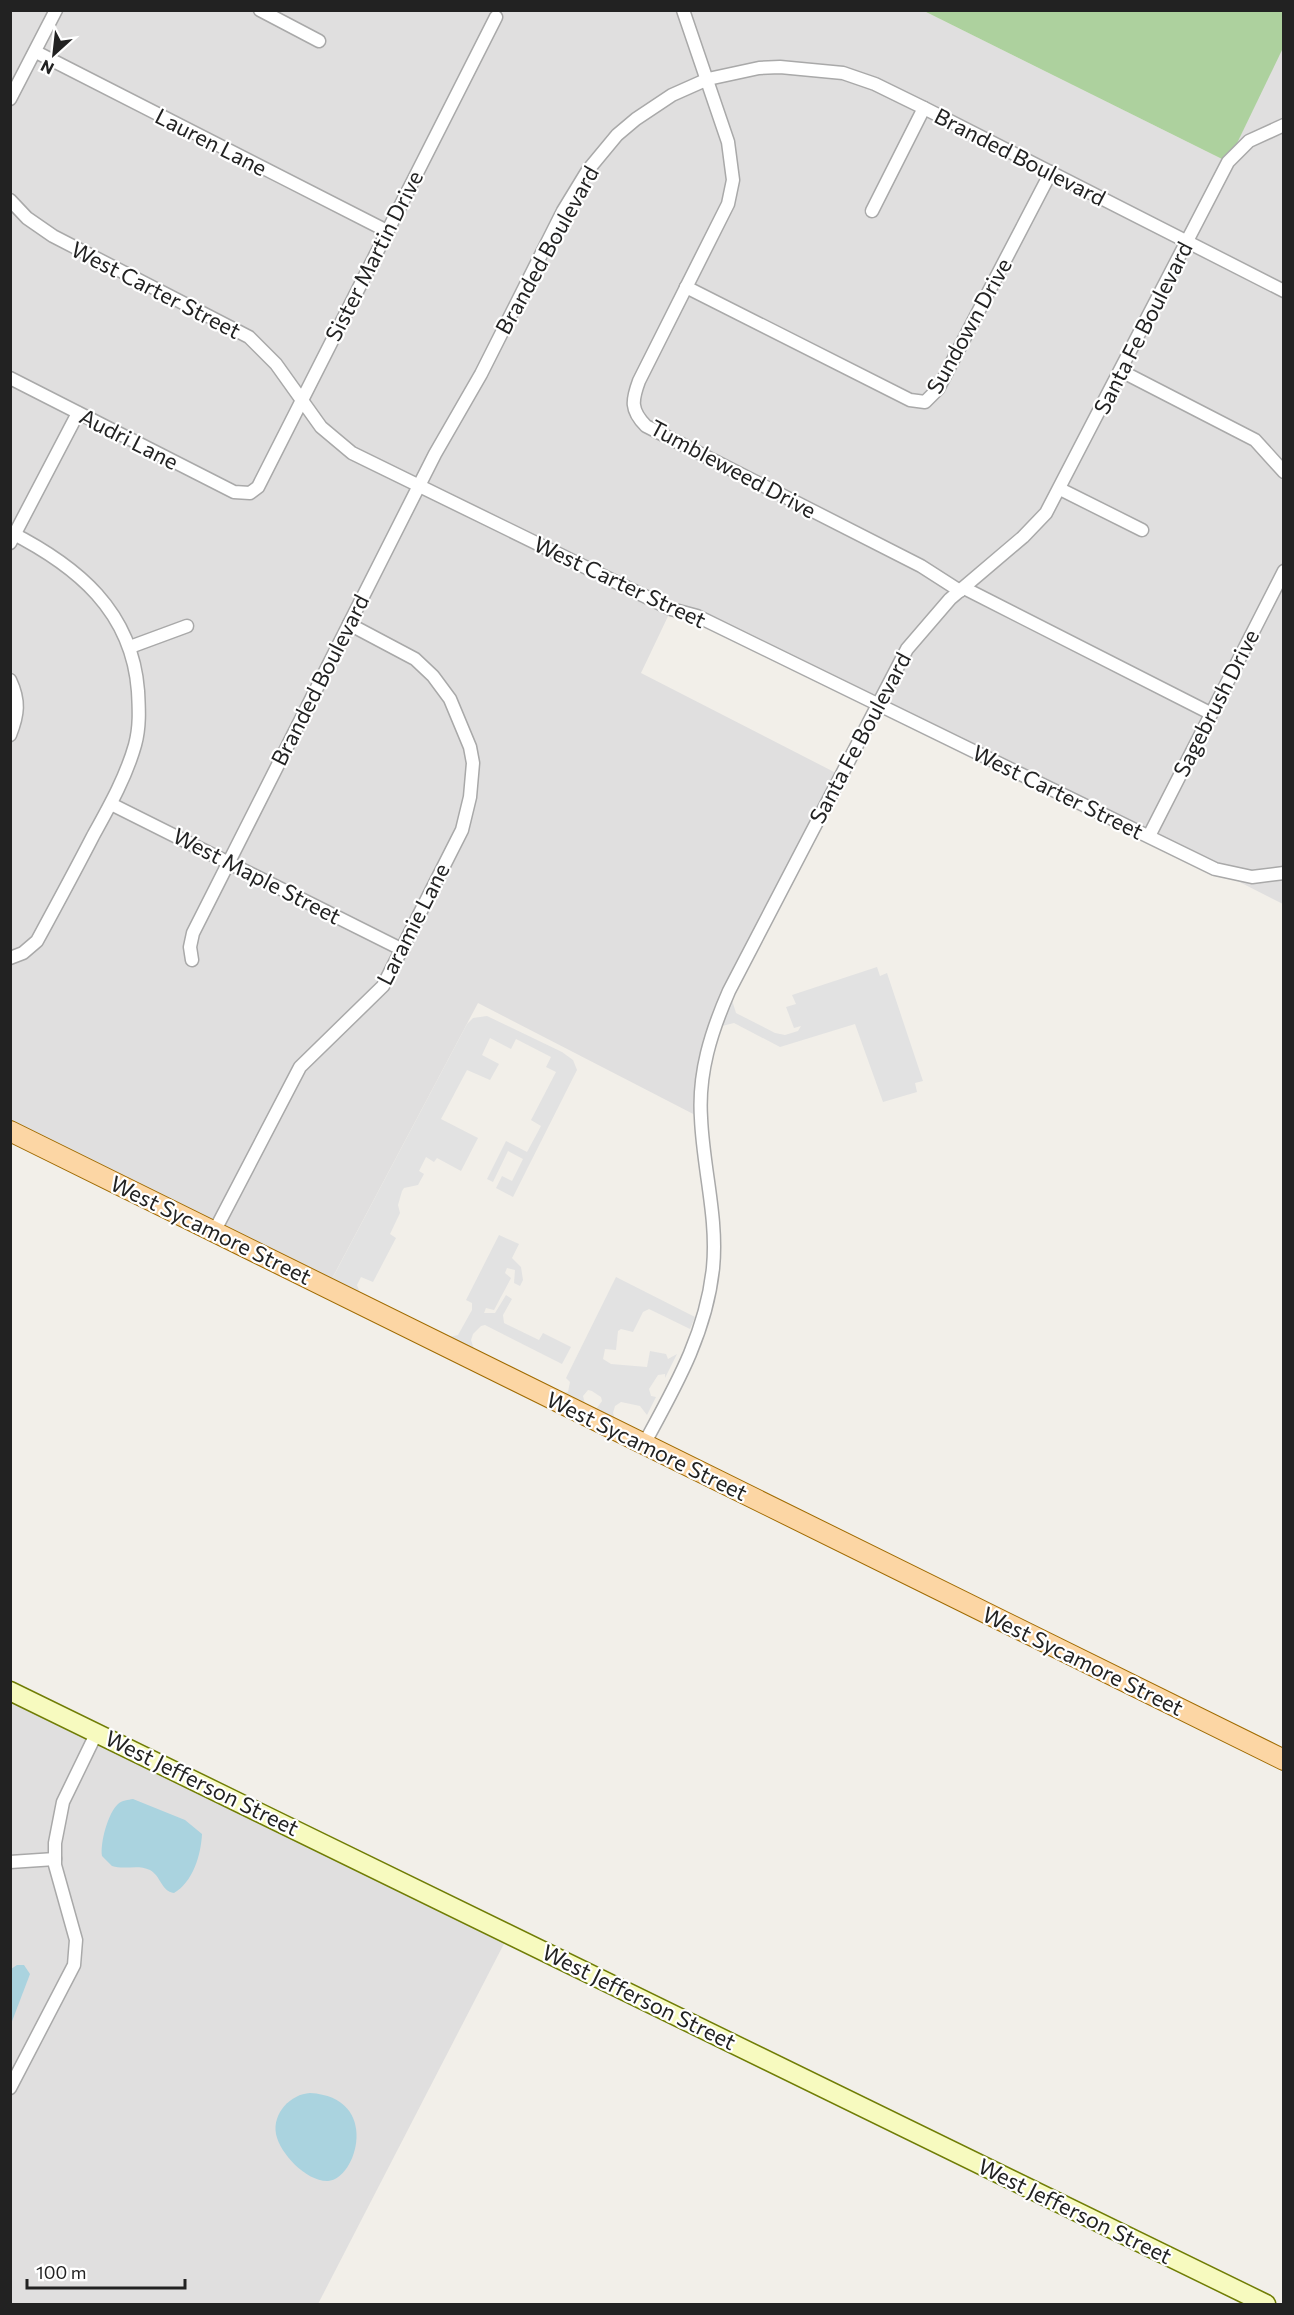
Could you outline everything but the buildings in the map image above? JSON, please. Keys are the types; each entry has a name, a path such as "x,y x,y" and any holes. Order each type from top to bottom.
{"main road":[{"name":"West Sycamore Street","path":"10,1131 1284,1760"}],"street":[{"path":"10,99 56,10"},
{"path":"260,10 319,41"},
{"name":"Tumbleweed Drive","path":"682,10 729,142 733,180 728,204 639,381 632,402 636,416 645,426 1210,713"},
{"name":"Sister Martin Drive","path":"249,493 258,487 300,400 496,17"},
{"name":"Lauren Lane","path":"36,52 387,231"},
{"name":"Branded Boulevard","path":"192,960 190,947 193,933 227,862 419,486 588,170 617,135 672,94 708,79 759,68 825,70 875,84 1284,291"},
{"path":"872,211 924,108"},
{"name":"Santa Fe Boulevard","path":"644,1444 683,1372 707,1308 713,1266 713,1240 701,1118 702,1077 717,1018 876,704 917,634 962,589 1023,537 1046,513 1228,162 1249,141 1284,125"},
{"name":"Sundown Drive","path":"686,287 910,400 925,402 938,389 1051,172"},
{"name":"West Carter Street","path":"10,200 27,218 53,236 249,337 276,364 321,427 352,453 671,609 697,616 1215,869 1252,877 1284,873"},
{"path":"1121,371 1255,440 1284,472"},
{"name":"Audri Lane","path":"10,378 234,492 249,493"},
{"path":"10,958 23,953 37,941 111,804 130,761 139,716 136,674 130,647 108,606 82,577 63,562 12,537 78,413"},
{"path":"1060,489 1142,530"},
{"name":"Sagebrush Drive","path":"1149,836 1284,571"},
{"name":"Laramie Lane","path":"213,1232 300,1067 374,998 403,950 462,830 470,797 473,763 458,713 433,676 415,659 349,624"},
{"path":"130,647 187,626"},
{"path":"10,680 17,695 18,714 10,735"},
{"name":"West Maple Street","path":"111,804 403,950"},
{"name":"West Jefferson Street","path":"10,1691 1266,2304"},
{"path":"10,2088 74,1965 76,1940 55,1859 63,1802 97,1732"},
{"path":"10,1862 55,1859"}],"shaded area":[{"path":"10,11 924,11 1228,162 1283,45 1283,904 1149,836 671,610 641,673 840,775 717,1019 701,1118 478,1003 327,1288 11,1131"},
{"path":"877,967 880,976 887,973 923,1081 915,1083 917,1092 883,1102 855,1024 780,1047 734,1023 722,1026 732,1000 736,1013 775,1033 785,1035 798,1031 801,1026 794,1028 786,1007 796,1004 792,995"},
{"path":"487,1016 562,1052 573,1060 577,1070 513,1197 496,1188 502,1176 512,1181 523,1159 508,1151 493,1182 487,1179 506,1141 527,1152 541,1126 531,1120 556,1072 546,1067 551,1057 516,1039 511,1049 490,1038 482,1055 499,1064 490,1080 467,1070 441,1119 478,1138 461,1171 437,1158 434,1162 426,1157 419,1171 424,1174 418,1185 404,1188 402,1191 398,1205 400,1213 390,1234 396,1238 373,1282 361,1277 357,1285 360,1293 332,1279 467,1024 473,1018"},
{"path":"499,1235 519,1244 512,1258 521,1267 523,1280 520,1286 514,1283 515,1270 507,1268 505,1273 511,1278 494,1310 486,1308 484,1313 495,1313 506,1295 512,1299 503,1315 504,1323 539,1340 543,1333 571,1347 562,1364 485,1325 473,1334 471,1340 474,1349 449,1337 458,1335 472,1310 472,1303 466,1300"},
{"path":"616,1277 695,1317 690,1329 649,1309 643,1312 633,1332 621,1329 618,1331 616,1350 605,1349 603,1359 611,1364 647,1367 650,1351 666,1354 668,1359 677,1354 665,1378 665,1374 658,1375 649,1389 651,1396 656,1397 647,1415 640,1406 621,1402 615,1406 613,1413 615,1419 592,1407 597,1408 602,1401 601,1397 592,1391 588,1390 583,1396 585,1404 563,1393 568,1392 570,1382 566,1378"},
{"path":"10,1692 509,1934 318,2304 11,2304"}],"green space":[{"path":"924,11 1283,11 1283,48 1228,162"}],"water":[{"path":"133,1799 185,1820 202,1834 195,1867 186,1882 174,1893 166,1889 150,1870 141,1867 112,1866 102,1856 104,1836 114,1808 125,1800"},
{"path":"17,1965 24,1965 30,1974 11,2024 11,1969"},
{"path":"310,2093 332,2098 347,2108 355,2122 354,2153 347,2167 338,2177 328,2181 303,2172 283,2150 276,2134 277,2119 284,2106 296,2097"}]}
